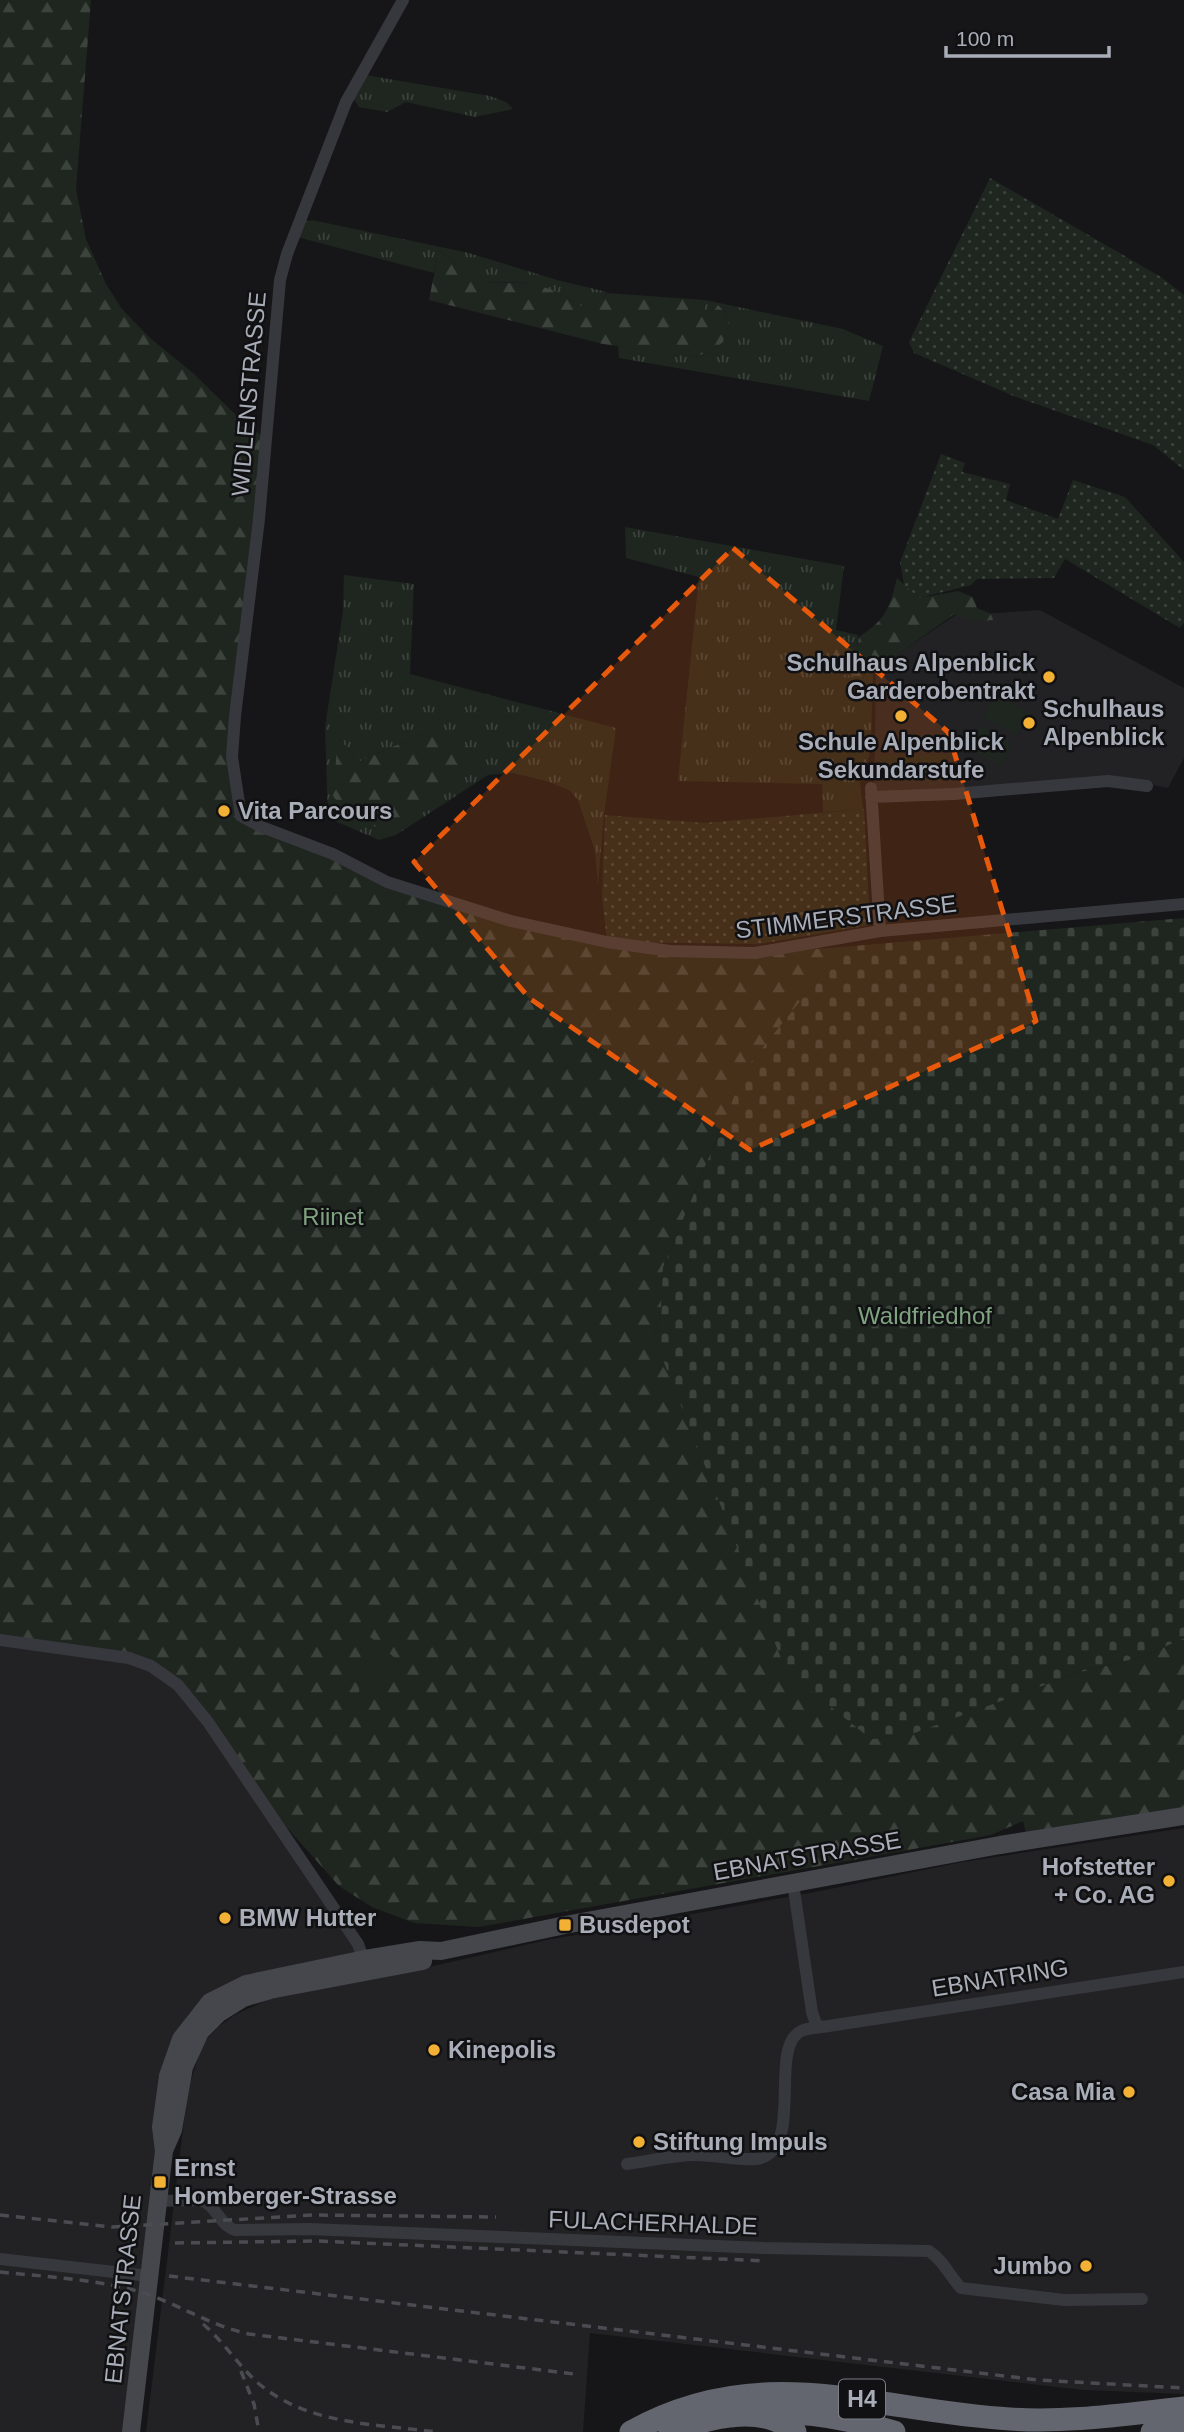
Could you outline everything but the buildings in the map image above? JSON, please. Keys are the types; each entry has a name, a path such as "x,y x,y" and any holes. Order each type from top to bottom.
{"highway":[{"name":"H4","path":"631,2432 668,2414 704,2402 765,2393 818,2394 979,2417 1027,2420 1077,2420 1184,2408"},
{"name":"H4","path":"670,2432 698,2423 757,2412 804,2412 846,2419 894,2432"},
{"path":"1084,2432 1184,2414"},
{"name":"H4","path":"732,2416 770,2418 795,2432"},
{"path":"1152,2432 1184,2427"}],"street":[{"name":"WIDLENSTRASSE","path":"241,816 232,757 234,716 259,519 280,280 287,254 346,102 403,0"},
{"path":"880,931 871,792 954,794 1108,781 1147,786"},
{"name":"STIMMERSTRASSE","path":"241,816 332,854 387,882 510,921 607,942 670,951 755,953 880,931 1184,904"},
{"path":"0,1640 130,1658 151,1666 178,1685 208,1722 358,1944 365,1966"},
{"name":"EBNATSTRASSE","path":"131,2432 164,2151 161,2127 168,2076 181,2039 210,2002 267,1977 365,1966 419,1950 441,1951 793,1883 1184,1816"},
{"path":"793,1883 812,2012 816,2024 822,2027"},
{"name":"EBNATRING","path":"627,2164 694,2155 760,2159 773,2150 779,2137 785,2103 788,2051 792,2040 801,2031 1184,1972"},
{"name":"FULACHERHALDE","path":"157,2201 206,2202 226,2226 235,2230 310,2229 723,2246 929,2251 940,2258 950,2277 961,2288 1064,2300 1142,2299"},
{"path":"0,2259 149,2276"}],"highlighted area":[{"path":"733,548 948,732 1036,1021 750,1150 529,998 414,862"}],"shaded area":[{"name":"Schulhaus Alpenblick","path":"1040,610 1184,688 1184,758 1168,788 1109,777 951,791 874,792 876,669 954,616"},
{"path":"0,1640 130,1658 178,1685 365,1959 271,1984 187,2043 131,2432 0,2432"},
{"path":"1184,1828 1184,2394 1083,2390 590,2333 583,2432 146,2432 188,2089 203,2043 218,2027 236,2014 270,1999 385,1977 547,1940 815,1892 963,1862"}],"green space":[{"name":"Riinet","path":"0,0 91,0 76,189 86,239 106,284 122,309 150,338 266,439 235,716 239,810 387,882 607,942 755,953 842,947 746,1068 663,1268 661,1314 654,1337 838,1711 871,1739 909,1734 1077,1673 1145,1656 1184,1638 1184,1808 1026,1833 1023,1821 991,1835 479,1927 414,1923 372,1907 339,1886 250,1786 208,1722 151,1666 0,1640"},
{"path":"365,75 490,96 506,102 513,109 475,117 406,102 387,112 359,107 353,98"},
{"path":"990,178 1161,277 1184,295 1184,470 1153,445 1016,397 914,353 909,342"},
{"path":"312,220 469,253 607,292 593,314 568,298 542,287 518,282 485,282 474,267 459,267 439,250 434,273 297,237 304,222"},
{"path":"439,250 459,267 474,267 485,282 539,286 558,293 592,313 607,293 705,300 705,316 718,305 726,313 728,326 723,342 710,352 694,357 603,344 429,300"},
{"path":"705,300 843,329 883,346 869,401 619,358 618,346 695,357 710,352 723,342 728,326 726,312 718,305 705,316"},
{"path":"941,454 965,463 962,472 1010,484 1006,500 1058,519 1073,480 1125,497 1184,562 1184,623 1180,628 1065,559 1054,578 977,579 971,585 919,598 904,585 900,562"},
{"path":"625,527 844,566 836,630 858,635 857,649 834,646 828,673 866,677 866,699 872,700 871,750 860,783 863,809 823,812 822,784 678,781 699,577 626,558"},
{"path":"344,575 414,584 410,674 616,728 598,884 595,851 578,800 569,790 546,781 513,773 488,775 396,835 379,840 328,818 325,727 343,611","holes":["429,731 333,796 339,738 358,762"]},
{"path":"897,578 919,598 958,591 973,597 977,608 992,614 993,620 980,621 953,615 873,672 872,700 866,699 866,677 828,673 834,646 857,648 859,637 886,612"},
{"path":"995,694 1029,712 1017,735 983,717"},
{"path":"979,725 1013,743 1001,766 967,748"},
{"path":"429,731 468,746 474,762 434,801 387,830 352,820 333,796 338,737 358,762"},
{"path":"949,754 949,781 878,781 878,755"},
{"path":"864,809 870,925 759,944 607,942 602,896 605,815 704,823"},
{"name":"Waldfriedhof","path":"1184,918 1184,1638 1145,1656 1077,1673 909,1735 871,1739 786,1671 654,1337 661,1314 663,1268 746,1068 842,947"},
{"path":"362,1630 403,1665 359,1696"}],"railway":[{"path":"0,2215 112,2227 313,2215 496,2217"},
{"path":"175,2243 317,2241 766,2261"},
{"path":"0,2272 127,2288 249,2334 574,2374"},
{"path":"169,2276 1038,2380 1184,2388"},
{"path":"203,2324 258,2383 277,2397 298,2407 343,2420 437,2432"},
{"path":"241,2371 254,2404 259,2432"}],"place":[{"name":"Schulhaus Alpenblick Garderobentrakt","path":"1049,677"},
{"name":"Schule Alpenblick Sekundarstufe","path":"901,716"},
{"name":"Schulhaus Alpenblick","path":"1029,723"},
{"name":"Vita Parcours","path":"224,811"},
{"name":"Hofstetter + Co. AG","path":"1169,1881"},
{"name":"BMW Hutter","path":"225,1918"},
{"name":"Busdepot","path":"565,1925"},
{"name":"Kinepolis","path":"434,2050"},
{"name":"Casa Mia","path":"1129,2092"},
{"name":"Stiftung Impuls","path":"639,2142"},
{"name":"Ernst Homberger-Strasse","path":"160,2182"},
{"name":"Jumbo","path":"1086,2266"}]}
